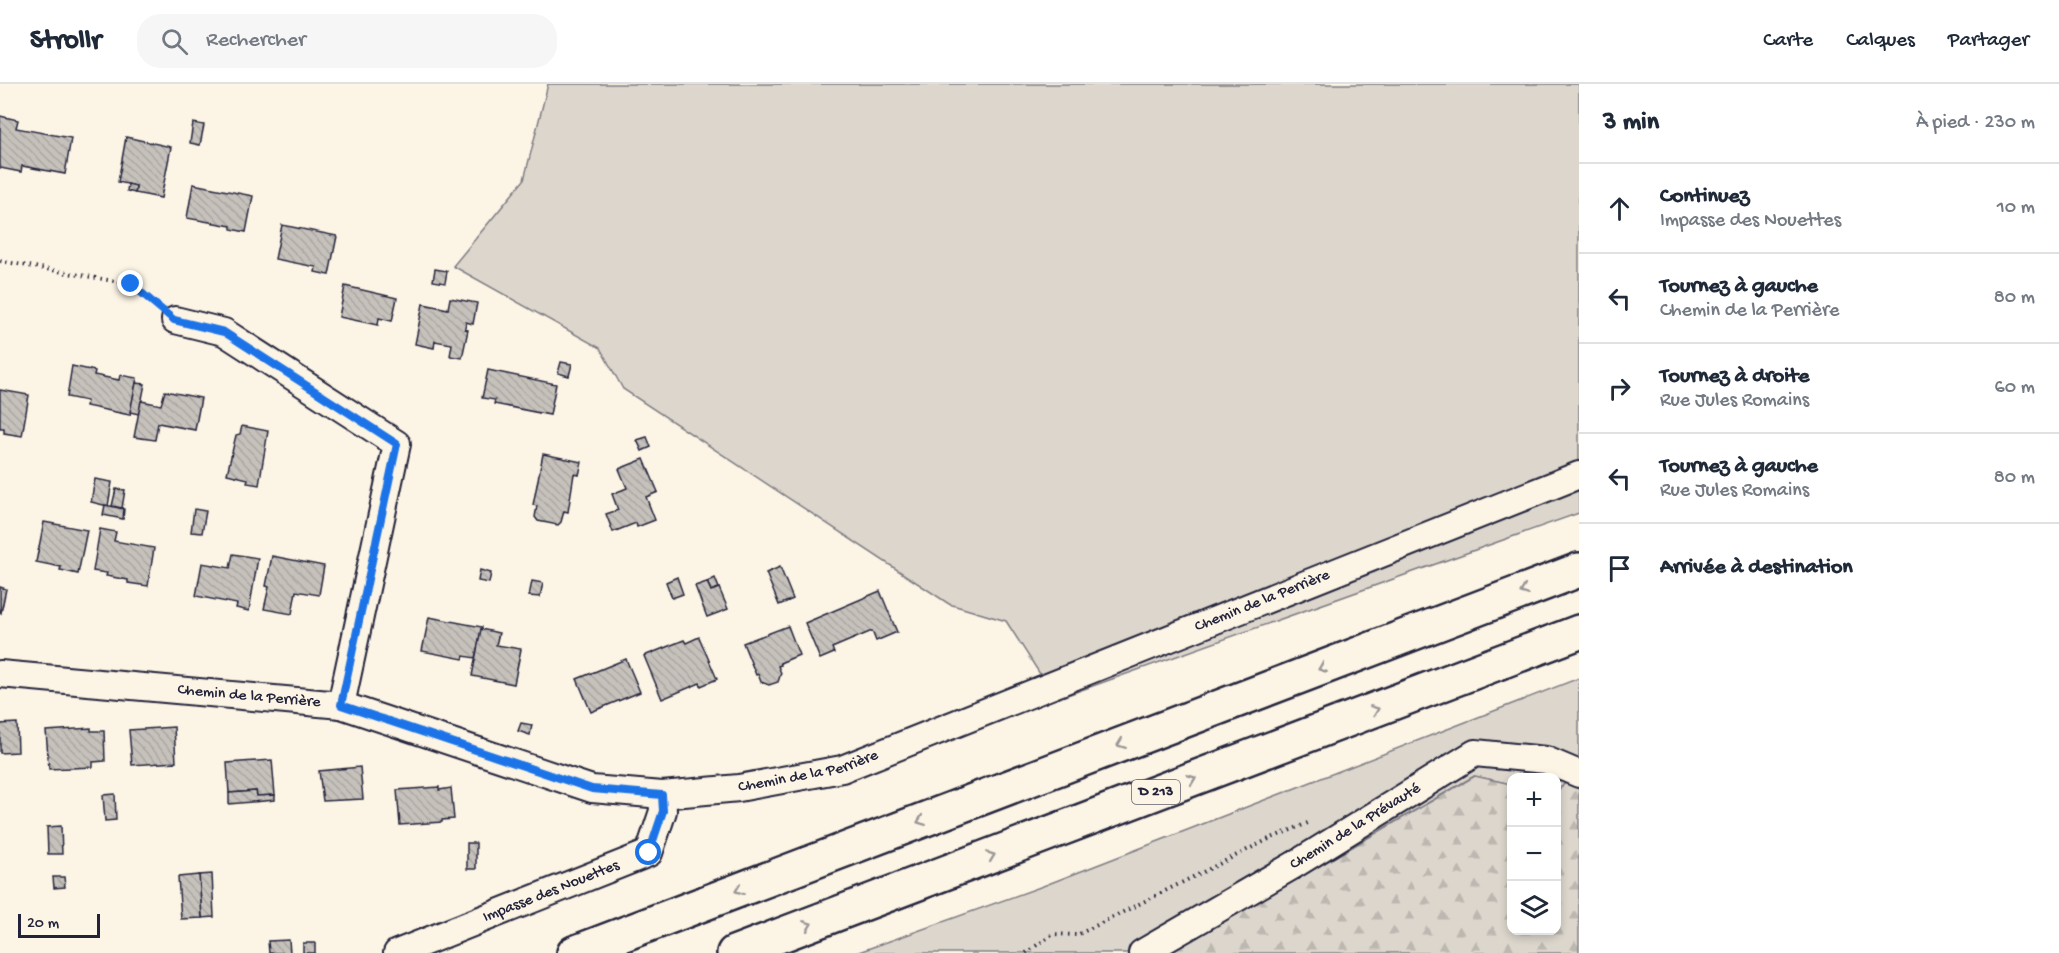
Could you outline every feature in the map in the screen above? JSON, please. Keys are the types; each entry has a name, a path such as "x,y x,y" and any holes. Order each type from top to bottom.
{"highway":[{"path":"574,953 1579,570"},
{"name":"D 213","path":"734,953 1579,632"}],"street":[{"path":"174,320 224,332 397,444 341,705"},
{"name":"Chemin de la Perrière","path":"0,674 341,705 592,789 662,795 738,788 842,769 1579,475"},
{"name":"Chemin de la Prévauté","path":"1142,953 1294,865 1474,753 1546,760 1579,774"},
{"name":"Impasse des Nouettes","path":"397,953 649,853 663,811 662,795"}],"path":[{"path":"0,261 131,284 174,320"},
{"path":"1026,953 1053,934 1077,935 1269,839 1313,821"}],"green space":[{"path":"548,84 1579,84 1579,513 1056,699 1006,621 949,604 623,389 600,348 453,266 524,180"},
{"path":"1579,678 1579,770 1561,787 1561,773 1507,773 1507,783 1474,776 1169,953 856,953 1043,886"},
{"path":"1579,770 1579,953 1169,953 1475,776 1507,783 1507,935 1561,935 1561,787"}],"building":[{"path":"0,116 18,120 16,128 71,138 65,174 22,166 21,172 0,168"},
{"path":"193,123 204,125 200,145 190,143"},
{"path":"126,137 171,147 161,198 135,193 136,186 118,182"},
{"path":"128,184 136,186 135,193 127,191"},
{"path":"193,184 253,196 246,232 231,229 231,226 187,218"},
{"path":"282,225 337,236 329,275 315,272 316,267 275,259"},
{"path":"435,269 447,271 445,283 433,281"},
{"path":"345,286 397,298 392,321 379,318 378,325 339,317"},
{"path":"450,298 477,303 473,324 466,322 465,329 468,330 462,358 450,356 452,344 435,341 434,348 415,344 423,304 448,309"},
{"path":"561,362 572,364 569,376 558,373"},
{"path":"72,366 95,371 94,375 119,380 120,375 137,378 130,415 86,406 87,401 67,397"},
{"path":"488,370 556,384 550,415 494,404 495,400 482,398"},
{"path":"136,383 145,384 139,414 130,412"},
{"path":"0,390 29,395 22,436 4,433 4,428 0,428"},
{"path":"165,391 201,398 195,430 158,423 155,440 134,437 141,401 161,405"},
{"path":"242,426 268,431 259,485 247,483 248,479 227,474 236,435 240,434"},
{"path":"647,437 651,447 642,451 637,440"},
{"path":"543,454 582,462 579,475 574,474 568,512 564,511 558,525 538,521 535,517 537,506 533,505"},
{"path":"644,459 658,492 646,497 655,520 637,527 636,523 613,532 606,514 618,510 612,494 627,488 619,469"},
{"path":"95,479 112,482 108,506 91,502"},
{"path":"116,489 125,490 122,508 112,506"},
{"path":"105,505 124,509 123,519 103,515"},
{"path":"194,509 206,511 202,533 191,532"},
{"path":"44,522 87,530 78,574 60,570 61,567 36,562"},
{"path":"100,529 116,532 114,541 154,548 148,586 128,583 128,580 93,571"},
{"path":"233,554 258,558 249,611 236,608 237,604 196,596 202,563 230,568"},
{"path":"272,556 324,566 319,595 296,591 292,614 264,609"},
{"path":"780,567 793,599 779,605 766,573"},
{"path":"480,570 491,573 489,583 478,581"},
{"path":"677,577 683,594 672,598 666,582"},
{"path":"715,578 719,588 711,591 707,582"},
{"path":"532,581 543,583 540,597 529,596"},
{"path":"707,582 711,591 719,588 728,609 707,617 695,586"},
{"path":"0,587 6,589 1,613 0,612"},
{"path":"880,591 897,632 876,641 872,631 832,648 834,653 820,659 805,623"},
{"path":"429,617 482,627 475,658 464,656 463,659 422,651"},
{"path":"788,626 799,655 780,663 781,665 778,666 781,673 778,682 769,685 761,682 743,643"},
{"path":"481,629 499,633 496,645 521,649 514,684 472,676"},
{"path":"699,637 717,679 701,686 700,683 662,699 644,656 684,640 686,643"},
{"path":"626,659 640,692 591,712 577,679"},
{"path":"17,723 18,752 0,753 0,724"},
{"path":"521,723 532,725 530,735 518,731"},
{"path":"174,727 176,762 132,765 129,730"},
{"path":"91,728 91,731 104,731 105,761 93,762 93,767 49,769 46,731"},
{"path":"272,760 275,795 257,796 256,791 229,793 227,763"},
{"path":"360,767 363,799 323,801 319,771"},
{"path":"439,787 439,790 451,788 454,819 400,825 397,790"},
{"path":"256,791 257,796 275,795 275,800 229,804 229,793"},
{"path":"115,794 116,820 105,821 103,795"},
{"path":"61,826 62,854 48,854 47,827"},
{"path":"467,843 476,843 476,869 467,869"},
{"path":"212,874 214,917 202,918 199,875"},
{"path":"199,875 202,918 181,919 178,877"},
{"path":"53,877 64,877 65,887 54,888"},
{"path":"289,940 290,953 269,953 268,941"},
{"path":"303,943 315,943 315,953 303,953"}],"route":[{"path":"131,284 174,320 224,332 397,444 341,705 592,789 662,795 663,811 649,853"}]}
